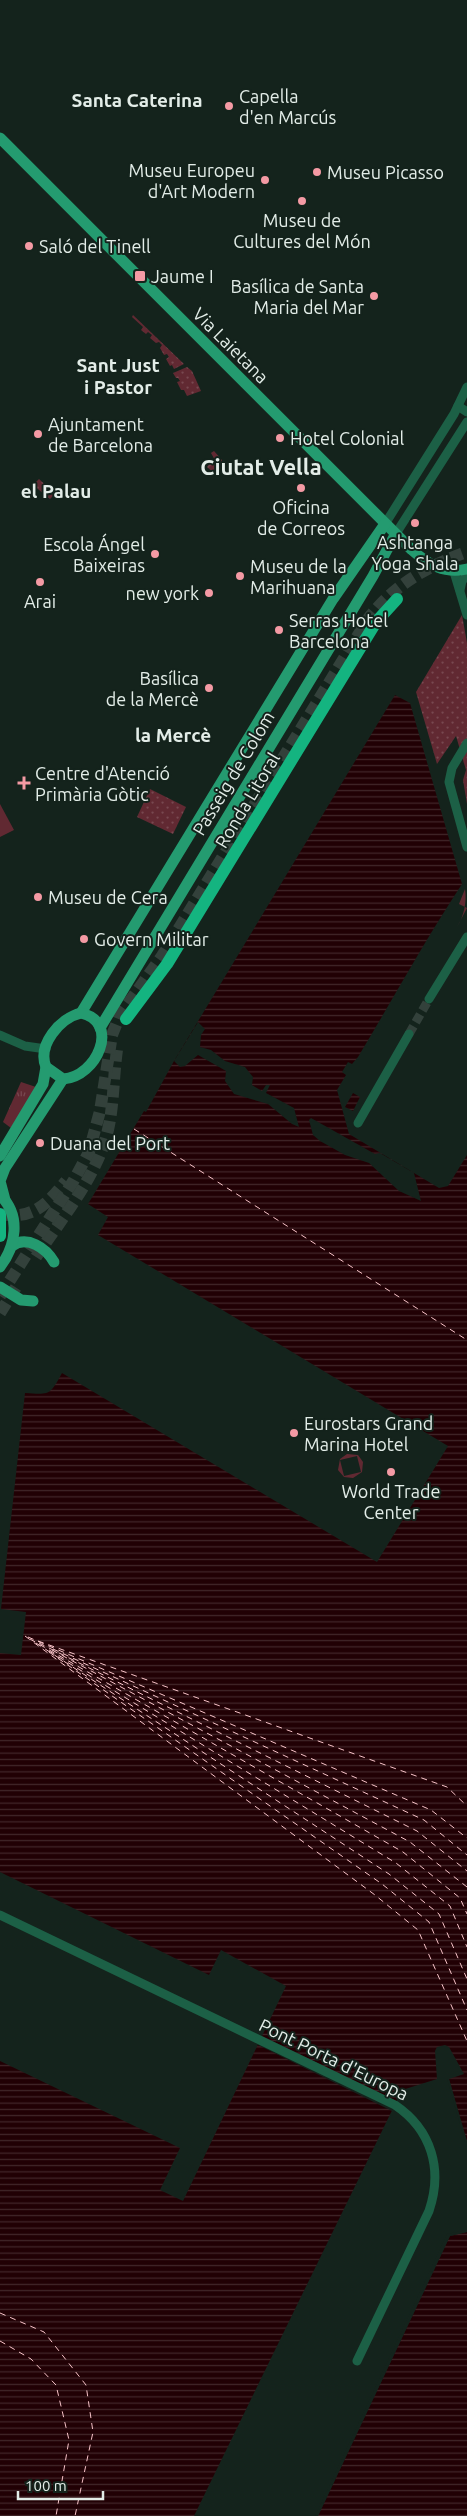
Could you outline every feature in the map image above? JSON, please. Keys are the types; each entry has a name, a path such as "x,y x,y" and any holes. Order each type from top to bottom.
{"highway":[{"name":"Ronda Litoral","path":"126,1019 167,964 376,622 396,599"},
{"path":"0,1214 0,1236"}],"main road":[{"name":"Via Laietana","path":"0,138 395,535 426,562 454,572"},
{"name":"Passeig de Colom","path":"81,1013 314,631 358,561 385,524"},
{"name":"Passeig de Colom","path":"100,1028 373,576 395,535"},
{"path":"454,572 467,569"},
{"path":"0,1156 43,1084 46,1058 57,1027 66,1019 81,1013 92,1017 100,1028 100,1046 94,1062 83,1072 72,1078 63,1079"},
{"path":"46,1058 63,1079"},
{"path":"0,1267 12,1246 13,1220 2,1197 0,1181 5,1168 63,1079"},
{"path":"12,1246 19,1242 27,1241 48,1253 54,1262"},
{"path":"0,1287 18,1299"},
{"path":"0,1300 33,1300"}],"street":[{"path":"385,524 458,406 467,387"},
{"path":"458,406 467,412"},
{"path":"395,535 467,422"},
{"path":"454,572 467,616"},
{"path":"460,590 462,582 467,575"},
{"path":"467,743 452,768 449,779 467,847"},
{"path":"429,999 467,937"},
{"path":"358,1123 409,1034"},
{"path":"0,1035 46,1058"},
{"path":"0,1040 46,1058"},
{"name":"Pont Porta d'Europa","path":"0,1915 395,2105 417,2123 434,2156 435,2194 429,2212 357,2361"}],"green space":[{"path":"133,315 184,364 174,369 172,365 170,366 166,359 169,357 167,354 164,355 160,348 162,345 150,338 152,335 148,332 146,334 141,330 143,327 132,317"},
{"path":"187,367 192,371 201,391 187,396 184,390 181,390 177,382 180,381 173,373"},
{"path":"214,451 222,460 222,469 216,475 207,467 211,462 216,462 211,453"},
{"path":"39,479 55,494 50,499 33,485"},
{"path":"462,615 467,643 467,804 463,780 466,770 456,736 437,764 416,692"},
{"path":"150,789 186,807 173,834 137,817"},
{"path":"0,804 14,830 0,837"},
{"path":"465,889 466,899 465,907 459,904"},
{"path":"21,1082 36,1087 11,1128 3,1122"},
{"path":"347,1454 358,1455 363,1462 362,1472 353,1478 344,1477 338,1470 340,1459","holes":["357,1456 361,1472 344,1476 340,1460"]}],"shaded area":[{"path":"395,695 410,703 462,884 358,1057 352,1064 348,1062 342,1072 346,1075 337,1090 349,1134 439,1188 448,1186 467,1155 467,2141 449,2079 464,2074 449,2047 445,2045 437,2047 435,2051 437,2079 402,2090 194,2516 0,2516 0,2061 180,2148 160,2190 183,2201 286,1986 221,1950 209,1975 0,1872 0,1653 21,1655 26,1612 1,1609 25,1393 40,1394 52,1390 62,1373 377,1562 448,1446 98,1235 108,1217 88,1204 144,1111 146,1112 174,1061"},
{"path":"353,1093 360,1097 353,1111 345,1107"},
{"path":"467,2232 467,2516 318,2516 450,2236"}],"pier":[{"path":"198,1022 205,1029 201,1035 200,1047 211,1050 225,1061 245,1067 253,1077 252,1085 262,1091 266,1085 270,1085 266,1093 294,1108 299,1127 292,1124 268,1104 234,1094 225,1081 226,1071 198,1055 185,1066 180,1067 174,1061"},
{"path":"311,1118 375,1154 380,1153 414,1173 421,1201 399,1191 369,1163 345,1155 320,1141 313,1135 309,1120"},
{"path":"260,2035 398,2102 394,2112 256,2044"},
{"path":"447,2079 449,2079 467,2143 465,2142"},
{"path":"467,2230 467,2232 450,2236 318,2516 315,2516 447,2234"}],"ferry route":[{"path":"134,1129 467,1340"},
{"path":"25,1636 375,1895 418,1930 467,2041"},
{"path":"28,1637 431,1810 467,1838"},
{"path":"30,1639 403,1852 460,1898 467,1914"},
{"path":"38,1641 447,1787 467,1806"},
{"path":"36,1643 389,1874 439,1914 467,1979"},
{"path":"39,1643 417,1831 467,1871"},
{"path":"53,1649 424,1820 467,1855"},
{"path":"52,1650 410,1842 467,1887"},
{"path":"49,1651 396,1863 450,1906 467,1947"},
{"path":"49,1652 382,1884 429,1922 467,2010"},
{"path":"0,2313 44,2332 86,2385 93,2432 75,2516"},
{"path":"0,2341 31,2359 56,2385 69,2440 56,2516"}],"tunnel":[{"path":"0,1296 74,1180 89,1152 100,1111 112,1035 120,1015 162,956 368,619 389,596 412,578 425,570 467,552"},
{"path":"409,1034 429,999"},
{"path":"36,1257 86,1182 102,1150 111,1113 117,1050"},
{"path":"2,1214 23,1214 39,1208 66,1181"},
{"path":"0,1313 18,1284"}],"place":[{"name":"Capella d'en Marcús","path":"229,106"},
{"name":"Museu Picasso","path":"317,172"},
{"name":"Museu Europeu d'Art Modern","path":"265,180"},
{"name":"Museu de Cultures del Món","path":"302,201"},
{"name":"Saló del Tinell","path":"29,246"},
{"name":"Jaume I","path":"140,276"},
{"name":"Basílica de Santa Maria del Mar","path":"374,296"},
{"name":"Ajuntament de Barcelona","path":"38,434"},
{"name":"Hotel Colonial","path":"280,438"},
{"name":"Oficina de Correos","path":"301,488"},
{"name":"Ashtanga Yoga Shala","path":"415,523"},
{"name":"Escola Ángel Baixeiras","path":"155,554"},
{"name":"Museu de la Marihuana","path":"240,576"},
{"name":"Arai","path":"40,582"},
{"name":"new york","path":"209,593"},
{"name":"Serras Hotel Barcelona","path":"279,630"},
{"name":"Basílica de la Mercè","path":"209,688"},
{"name":"Centre d'Atenció Primària Gòtic","path":"24,783"},
{"name":"Museu de Cera","path":"38,897"},
{"name":"Govern Militar","path":"84,939"},
{"name":"Duana del Port","path":"40,1143"},
{"name":"Eurostars Grand Marina Hotel","path":"294,1433"},
{"name":"World Trade Center","path":"391,1472"}],"district":[{"name":"Santa Caterina","path":"137,100"},
{"name":"Sant Just i Pastor","path":"118,376"},
{"name":"Ciutat Vella","path":"261,466"},
{"name":"el Palau","path":"56,491"},
{"name":"la Mercè","path":"173,735"}]}
